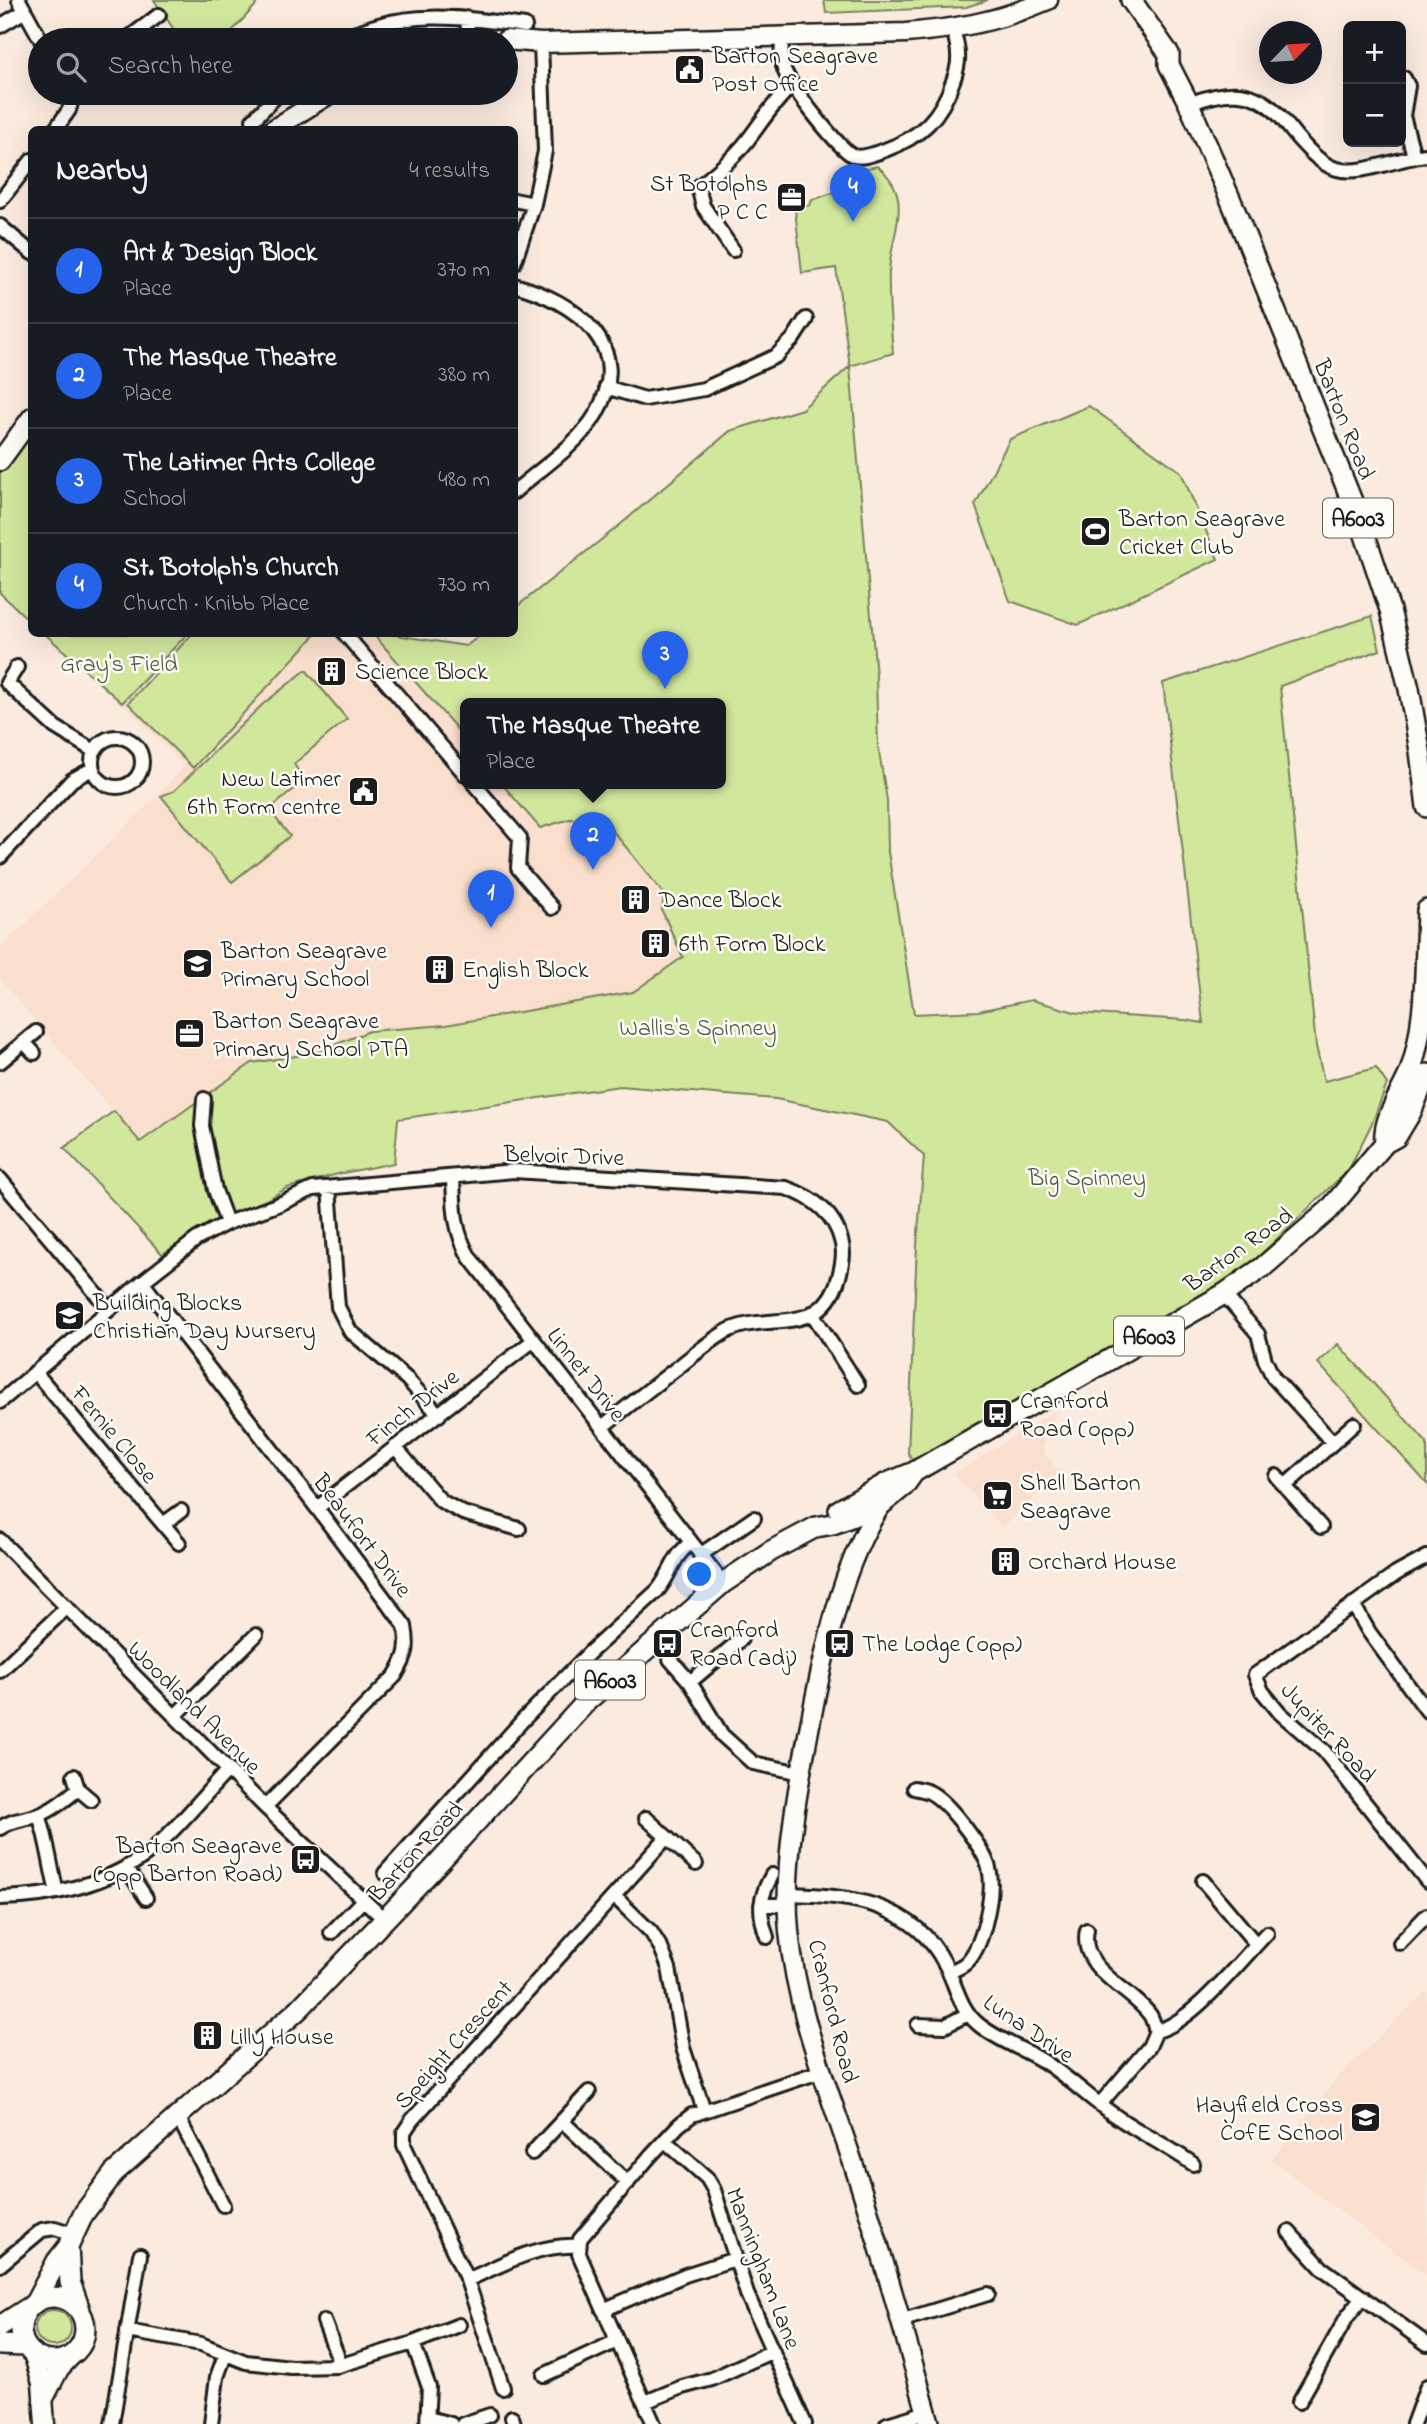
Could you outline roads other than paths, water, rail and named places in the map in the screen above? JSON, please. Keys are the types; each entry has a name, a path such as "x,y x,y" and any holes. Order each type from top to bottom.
{"main road":[{"name":"Barton Road","path":"1118,0 1159,60 1169,65"},
{"name":"Barton Road","path":"1131,0 1169,54 1169,65 1233,204 1362,526 1382,587 1409,689 1427,807"},
{"name":"Barton Road","path":"0,2326 32,2305 84,2213 114,2173 299,2010 588,1700 723,1583 771,1551 816,1527 824,1518 868,1510 887,1483 914,1472 1224,1294 1263,1267 1329,1210 1385,1143 1383,1130 1420,1081 1418,1046 1423,1010 1427,910"},
{"path":"0,2345 29,2349 51,2361 62,2360 80,2347 85,2325 69,2281 71,2240"},
{"path":"29,2349 21,2326 23,2316 32,2305 55,2296 75,2305 82,2314"}],"street":[{"path":"518,41 541,43 782,38 953,29 1006,18 1048,0"},
{"path":"0,26 22,6 34,28"},
{"path":"142,28 159,15"},
{"path":"369,28 395,21 439,16 525,26"},
{"path":"467,18 468,28"},
{"path":"782,38 782,62 793,85 845,150 856,157 869,156 890,148 915,135 935,118 941,110 958,62 953,29"},
{"path":"518,251 534,204 545,151 541,43"},
{"path":"1189,104 1217,93 1242,94 1278,113 1312,154 1333,168 1353,171 1421,155 1403,116 1408,86 1406,81"},
{"path":"733,250 703,206 698,187 725,165 781,95 793,85"},
{"path":"58,126 70,105"},
{"path":"253,120 267,105"},
{"path":"278,126 308,105"},
{"path":"0,201 28,165"},
{"path":"518,201 534,204"},
{"path":"0,226 28,250"},
{"path":"518,286 532,289 576,312 598,333 609,379 596,415 579,437 518,489"},
{"path":"606,387 645,399 704,389 776,356 793,339 806,319"},
{"path":"0,461 28,422"},
{"path":"348,637 460,768"},
{"path":"17,667 3,687 55,727 94,751"},
{"path":"113,737 128,739 138,747 142,767 135,780 120,788 103,783 92,769 94,751 105,740 113,737"},
{"path":"0,857 72,780 92,769"},
{"path":"478,789 520,838 518,868 552,908"},
{"path":"0,1062 36,1032"},
{"path":"24,1042 34,1053"},
{"path":"204,1099 202,1126 215,1191 227,1223"},
{"name":"Belvoir Drive","path":"0,1402 109,1309 197,1239 227,1223 313,1189 514,1171 786,1188 803,1194 828,1213 842,1242 843,1254 837,1284 832,1295 812,1313"},
{"name":"Linnet Drive","path":"453,1177 454,1215 462,1245 723,1583"},
{"path":"0,1179 5,1195 109,1309"},
{"path":"329,1188 338,1307 350,1331 407,1379 439,1415"},
{"name":"Beaufort Drive","path":"142,1282 405,1626 409,1645 405,1660 394,1676 265,1807"},
{"path":"1224,1294 1258,1334 1273,1377 1333,1443"},
{"path":"601,1427 726,1331 755,1323 786,1322 812,1313 858,1385"},
{"name":"Finch Drive","path":"317,1508 534,1340"},
{"name":"Fernie Close","path":"35,1372 179,1543"},
{"path":"1321,1527 1280,1481 1333,1443 1354,1424"},
{"path":"396,1447 441,1502 463,1513 519,1529"},
{"name":"Cranford Road","path":"868,1510 837,1606 821,1671 802,1773 790,1856 788,1899 792,1954 800,1996 866,2206 928,2418"},
{"path":"163,1524 180,1511"},
{"path":"700,1555 754,1518"},
{"name":"Woodland Avenue","path":"0,1540 265,1807 384,1920"},
{"name":"Barton Road","path":"385,1873 523,1720 589,1653 657,1591 666,1581 678,1553 691,1543"},
{"name":"Jupiter Road","path":"1427,1556 1396,1574 1255,1675 1262,1691 1280,1713 1324,1751 1427,1881"},
{"path":"1353,1604 1369,1632 1427,1711"},
{"path":"0,1671 67,1607"},
{"path":"175,1716 256,1635"},
{"path":"690,1682 741,1639"},
{"path":"670,1659 690,1682 722,1735 753,1763 802,1773"},
{"path":"0,1898 26,1898 57,1892 95,1882 126,1867 152,1849 228,1770"},
{"path":"0,1828 58,1805 76,1783 91,1800"},
{"path":"914,1788 930,1792 948,1808 980,1847 989,1869 987,1915 981,1933 970,1959 963,1966 949,1972"},
{"path":"38,1815 50,1851 57,1892"},
{"path":"646,1818 696,1864"},
{"name":"Speight Crescent","path":"503,2388 467,2280 404,2145 404,2132 667,1837"},
{"path":"126,1867 146,1898"},
{"path":"767,1937 761,1921 761,1894 772,1875"},
{"path":"1203,1881 1256,1944"},
{"path":"614,1896 644,1924 661,1948 669,1968 683,2048 704,2110"},
{"name":"Luna Drive","path":"761,1905 788,1899 851,1899 883,1907 901,1915 922,1932 940,1954 959,1998 968,2014 979,2025 1043,2061 1121,2120 1193,2164"},
{"path":"331,1933 363,1900"},
{"path":"1400,1943 1427,1915"},
{"path":"1087,1930 1085,1939 1090,1958 1151,2015 1156,2031 1149,2047 1100,2104"},
{"path":"1156,2031 1166,2029 1186,2017 1267,1933"},
{"path":"918,2025 945,2025 968,2014"},
{"path":"654,2424 579,2254 578,2246 584,2232 679,2125 692,2115 822,2071"},
{"path":"532,2153 589,2092"},
{"path":"178,2117 223,2205"},
{"path":"562,2121 628,2183"},
{"name":"Manningham Lane","path":"665,2141 706,2179 714,2190 747,2294 805,2424"},
{"path":"0,2265 42,2230 55,2228 71,2240"},
{"path":"1289,2232 1322,2268 1427,2344"},
{"path":"467,2280 528,2253 548,2247 578,2246"},
{"path":"112,2424 140,2255"},
{"path":"603,2310 685,2275 735,2259"},
{"path":"900,2321 988,2294"},
{"path":"1299,2402 1347,2317 1363,2297"},
{"path":"324,2321 337,2355 338,2366"},
{"path":"127,2332 201,2344 246,2362 291,2367 338,2366 413,2343 459,2325"},
{"path":"544,2375 617,2341"},
{"path":"413,2343 429,2388 427,2421 452,2424"},
{"path":"29,2349 42,2383 45,2424"},
{"path":"645,2402 712,2379 772,2351"},
{"path":"43,2400 59,2369 72,2355"},
{"path":"211,2424 217,2377 225,2355"},
{"path":"1413,2424 1427,2386"},
{"path":"463,2424 490,2416"},
{"path":"887,2424 928,2418"}],"place":[{"name":"Barton Seagrave Post Office","path":"689,69"},
{"name":"St Botolphs P C C","path":"791,197"},
{"name":"St. Botolph's Church","path":"853,222"},
{"name":"Barton Seagrave Cricket Club","path":"1096,532"},
{"name":"Science Block","path":"332,671"},
{"name":"The Latimer Arts College","path":"665,689"},
{"name":"New Latimer 6th Form centre","path":"364,792"},
{"name":"The Masque Theatre","path":"593,870"},
{"name":"Dance Block","path":"636,899"},
{"name":"Art & Design Block","path":"491,928"},
{"name":"6th Form Block","path":"656,943"},
{"name":"Barton Seagrave Primary School","path":"198,964"},
{"name":"English Block","path":"439,969"},
{"name":"Barton Seagrave Primary School PTA","path":"190,1034"},
{"name":"Building Blocks Christian Day Nursery","path":"70,1316"},
{"name":"Cranford Road (opp)","path":"997,1414"},
{"name":"Shell Barton Seagrave","path":"997,1496"},
{"name":"Orchard House","path":"1005,1561"},
{"name":"Cranford Road (adj)","path":"667,1643"},
{"name":"The Lodge (opp)","path":"839,1643"},
{"name":"Barton Seagrave (opp Barton Road)","path":"305,1859"},
{"name":"Lilly House","path":"207,2036"},
{"name":"Hayfield Cross CofE School","path":"1366,2118"}],"park label":[{"name":"Gray's Field","path":"119,663"},
{"name":"Wallis's Spinney","path":"698,1027"},
{"name":"Big Spinney","path":"1087,1177"}]}
